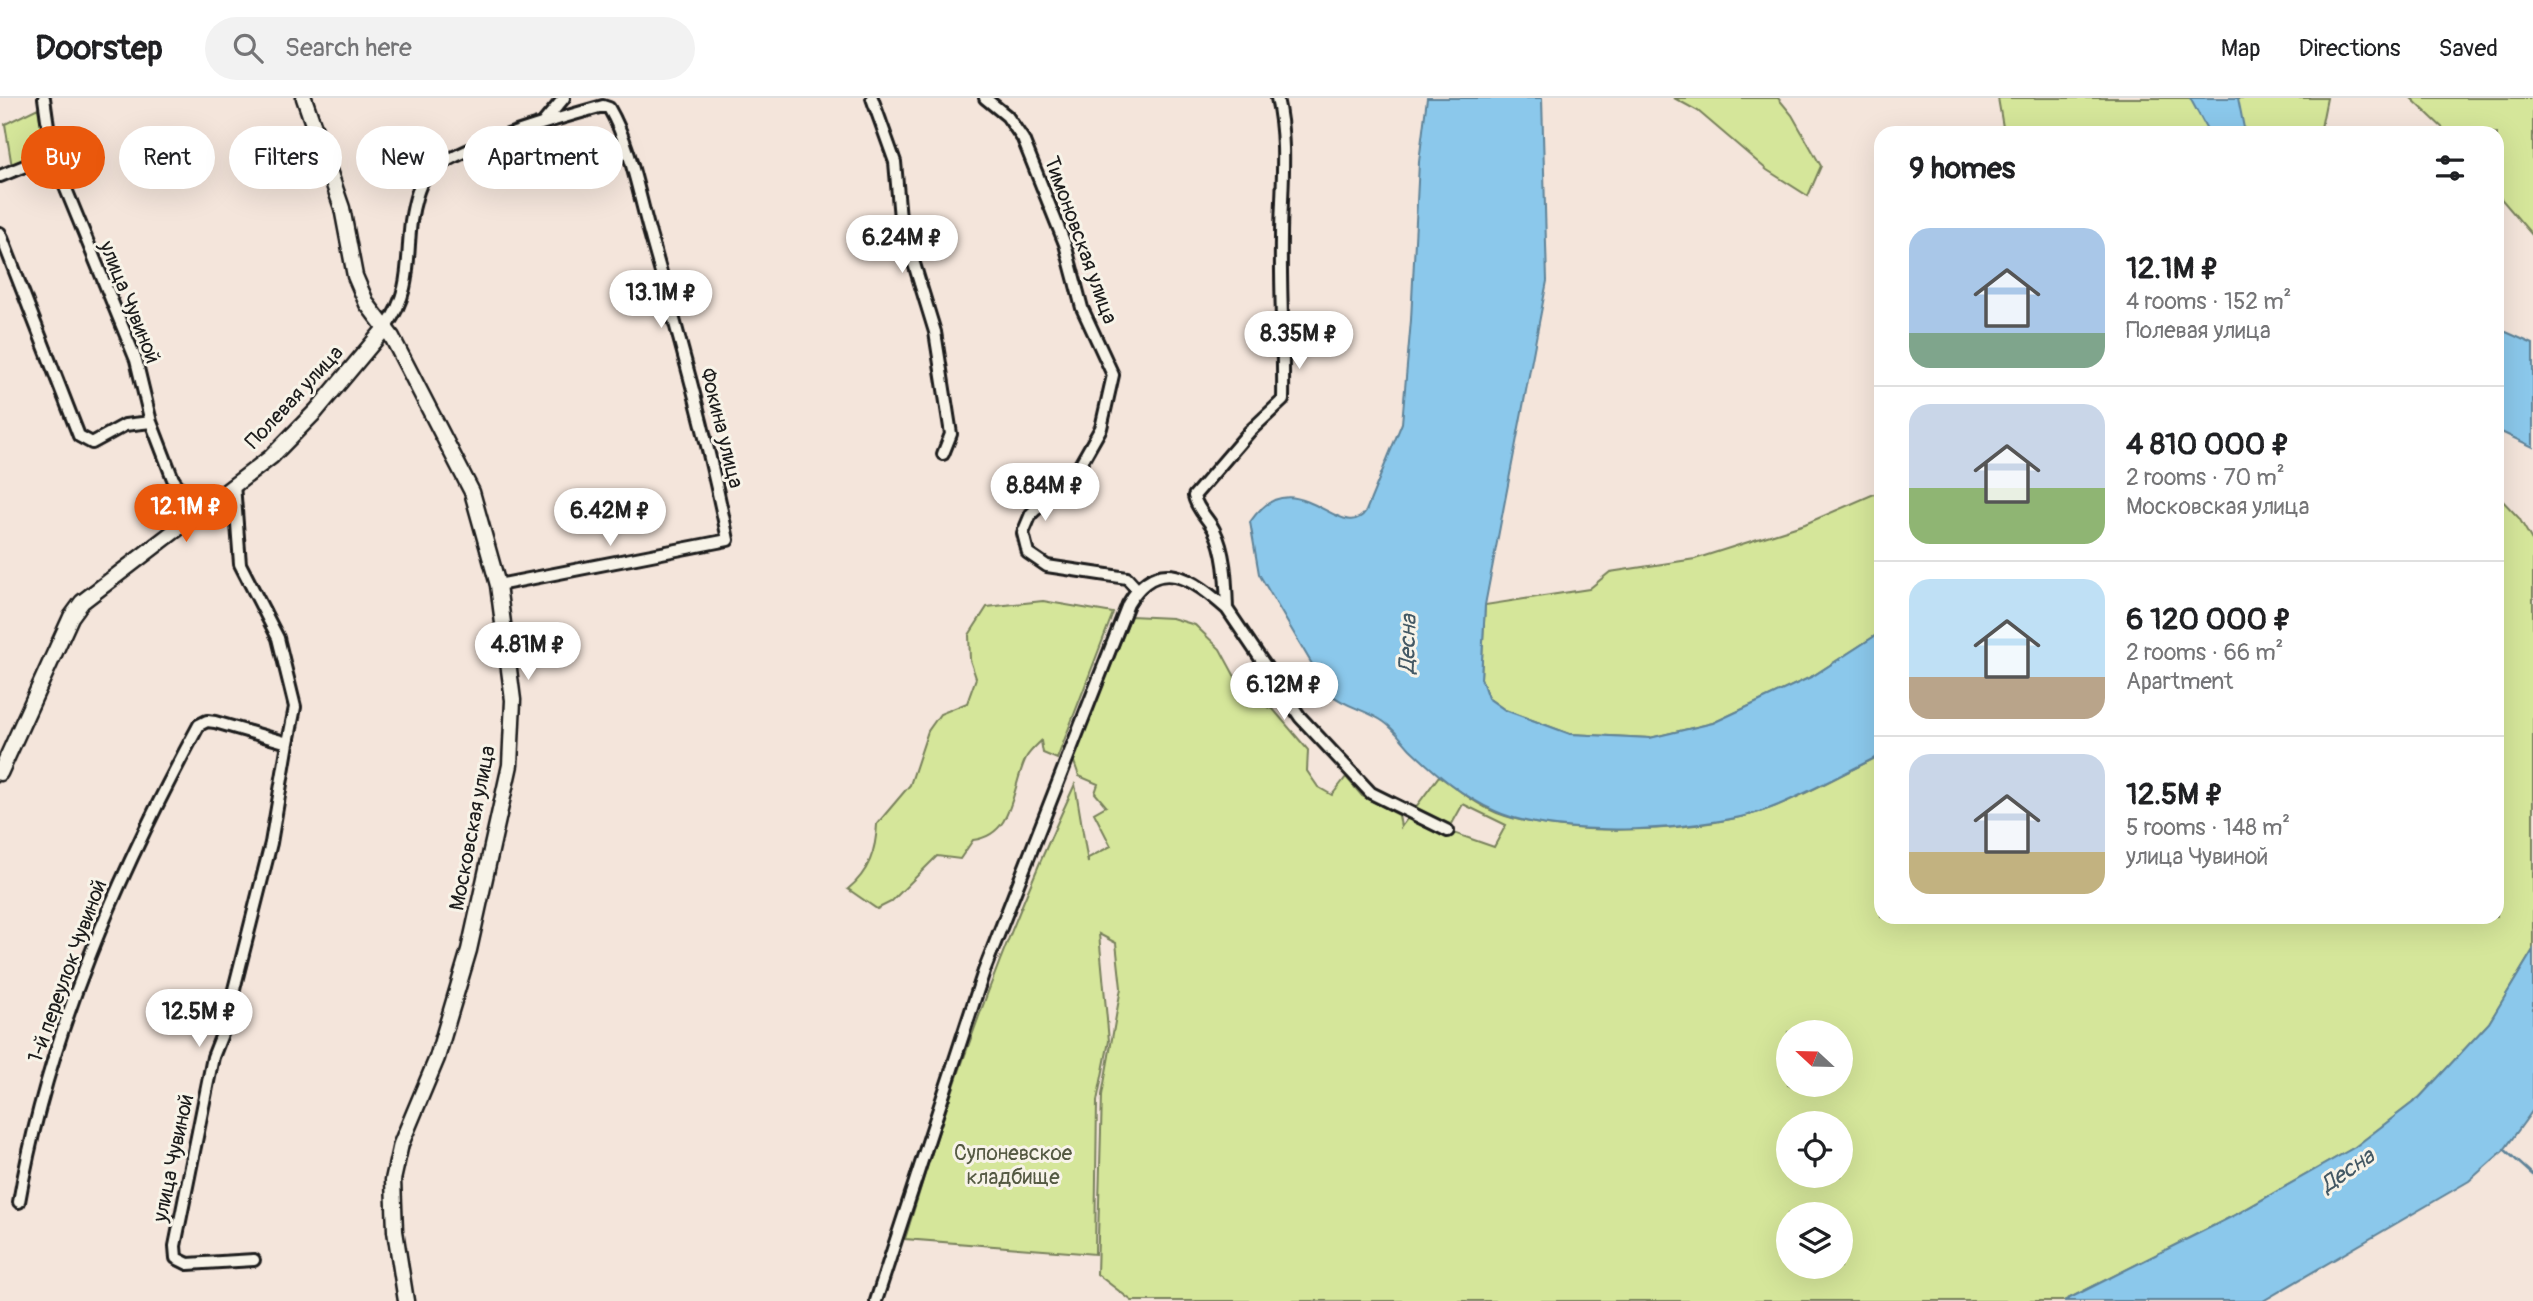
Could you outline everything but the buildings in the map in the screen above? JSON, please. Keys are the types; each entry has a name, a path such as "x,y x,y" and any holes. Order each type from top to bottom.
{"street":[{"name":"улица Чувиной","path":"44,98 48,126"},
{"name":"Московская улица","path":"304,98 342,208 355,276 367,304 386,327 444,433 472,492 498,585 513,700 510,765 453,1008 437,1058 401,1144 393,1180 396,1231 406,1301"},
{"path":"543,123 564,98"},
{"path":"873,98 895,162 900,218 934,332 951,434 943,454"},
{"name":"Тимоновская улица","path":"985,98 1007,116 1034,163 1065,244 1082,308 1113,375 1101,428 1076,472 1031,514 1023,533 1028,553 1047,566 1127,578 1137,589"},
{"path":"1227,609 1226,575 1215,531 1196,504 1194,496 1250,431 1283,400 1284,324 1280,239 1284,159 1282,120 1277,98"},
{"name":"Полевая улица","path":"0,773 71,617 82,601 271,457 316,411 386,327 404,297 412,219 423,178 439,163 543,123 603,106"},
{"name":"Фокина улица","path":"498,585 728,540 710,450 670,302 614,116 609,108 603,106"},
{"path":"0,176 21,168"},
{"name":"улица Чувиной","path":"66,189 136,360 151,422 173,479 197,513"},
{"path":"0,233 79,436 92,443 125,425 151,422"},
{"name":"улица Чувиной","path":"234,484 240,564 278,638 295,707 283,742 271,843 224,1028 213,1057 175,1246 176,1258 188,1264 254,1260"},
{"path":"876,1301 984,971 1137,589 1156,575 1169,574 1198,585 1227,609 1300,718 1371,793 1448,831"},
{"name":"1-й переулок Чувиной","path":"19,1202 29,1143 68,1017 109,904 199,725 207,721 215,722 283,742"}],"green space":[{"path":"1674,98 1778,98 1792,115 1821,166 1808,196 1767,170 1698,111"},
{"path":"1998,98 2327,98 2321,126 2003,126"},
{"path":"2411,98 2533,98 2533,236 2504,202 2504,126 2441,126"},
{"path":"38,108 41,126 21,126 21,163 12,167 5,124"},
{"path":"1874,494 1874,637 1813,676 1713,723 1650,738 1570,734 1505,710 1488,698 1481,678 1485,605 1589,589 1610,572 1695,559 1805,524"},
{"name":"Супоневское кладбище","path":"2504,502 2519,518 2533,542 2533,950 2489,1023 2420,1097 2355,1147 2237,1214 2064,1301 1132,1301 1097,1274 1102,1095 1121,988 1116,943 1099,934 1109,1041 1097,1101 1095,1254 905,1239 941,1123 982,1008 1026,895 1075,784 1088,863 1088,858 1111,846 1094,813 1106,806 1095,793 1098,784 1079,776 1073,759 1131,616 1172,618 1195,625 1220,649 1240,686 1255,702 1273,709 1308,750 1307,771 1318,787 1332,795 1346,777 1362,796 1399,815 1401,827 1439,776 1497,813 1560,827 1676,827 1748,815 1776,806 1874,759 1874,924 2504,924","holes":["1463,804 1506,825 1494,847 1448,831"]},
{"path":"1043,601 1113,613 1057,759 1043,753 1041,741 1026,758 1010,808 997,829 987,836 973,840 960,859 937,856 891,902 877,909 848,889 870,860 877,824 910,785 928,731 940,714 967,703 976,678 970,660 969,635 987,607"}],"water":[{"name":"Десна","path":"1427,98 1542,98 1547,281 1485,605 1481,678 1488,698 1505,710 1570,734 1650,738 1713,723 1813,676 1874,637 1874,758 1776,806 1749,815 1676,827 1594,829 1556,826 1522,820 1495,811 1471,798 1430,767 1384,722 1329,693 1259,574 1250,522 1267,504 1284,498 1300,499 1344,519 1356,519 1366,511 1402,423 1411,320 1419,162"},
{"path":"2190,98 2238,98 2244,126 2205,126"},
{"path":"2504,331 2533,344 2533,447 2504,433"},
{"name":"Десна","path":"2533,950 2533,1110 2504,1150 2469,1181 2263,1301 2064,1301 2237,1214 2355,1147 2420,1097 2489,1023"}],"waterway":[{"path":"2504,1149 2533,1175"}]}
